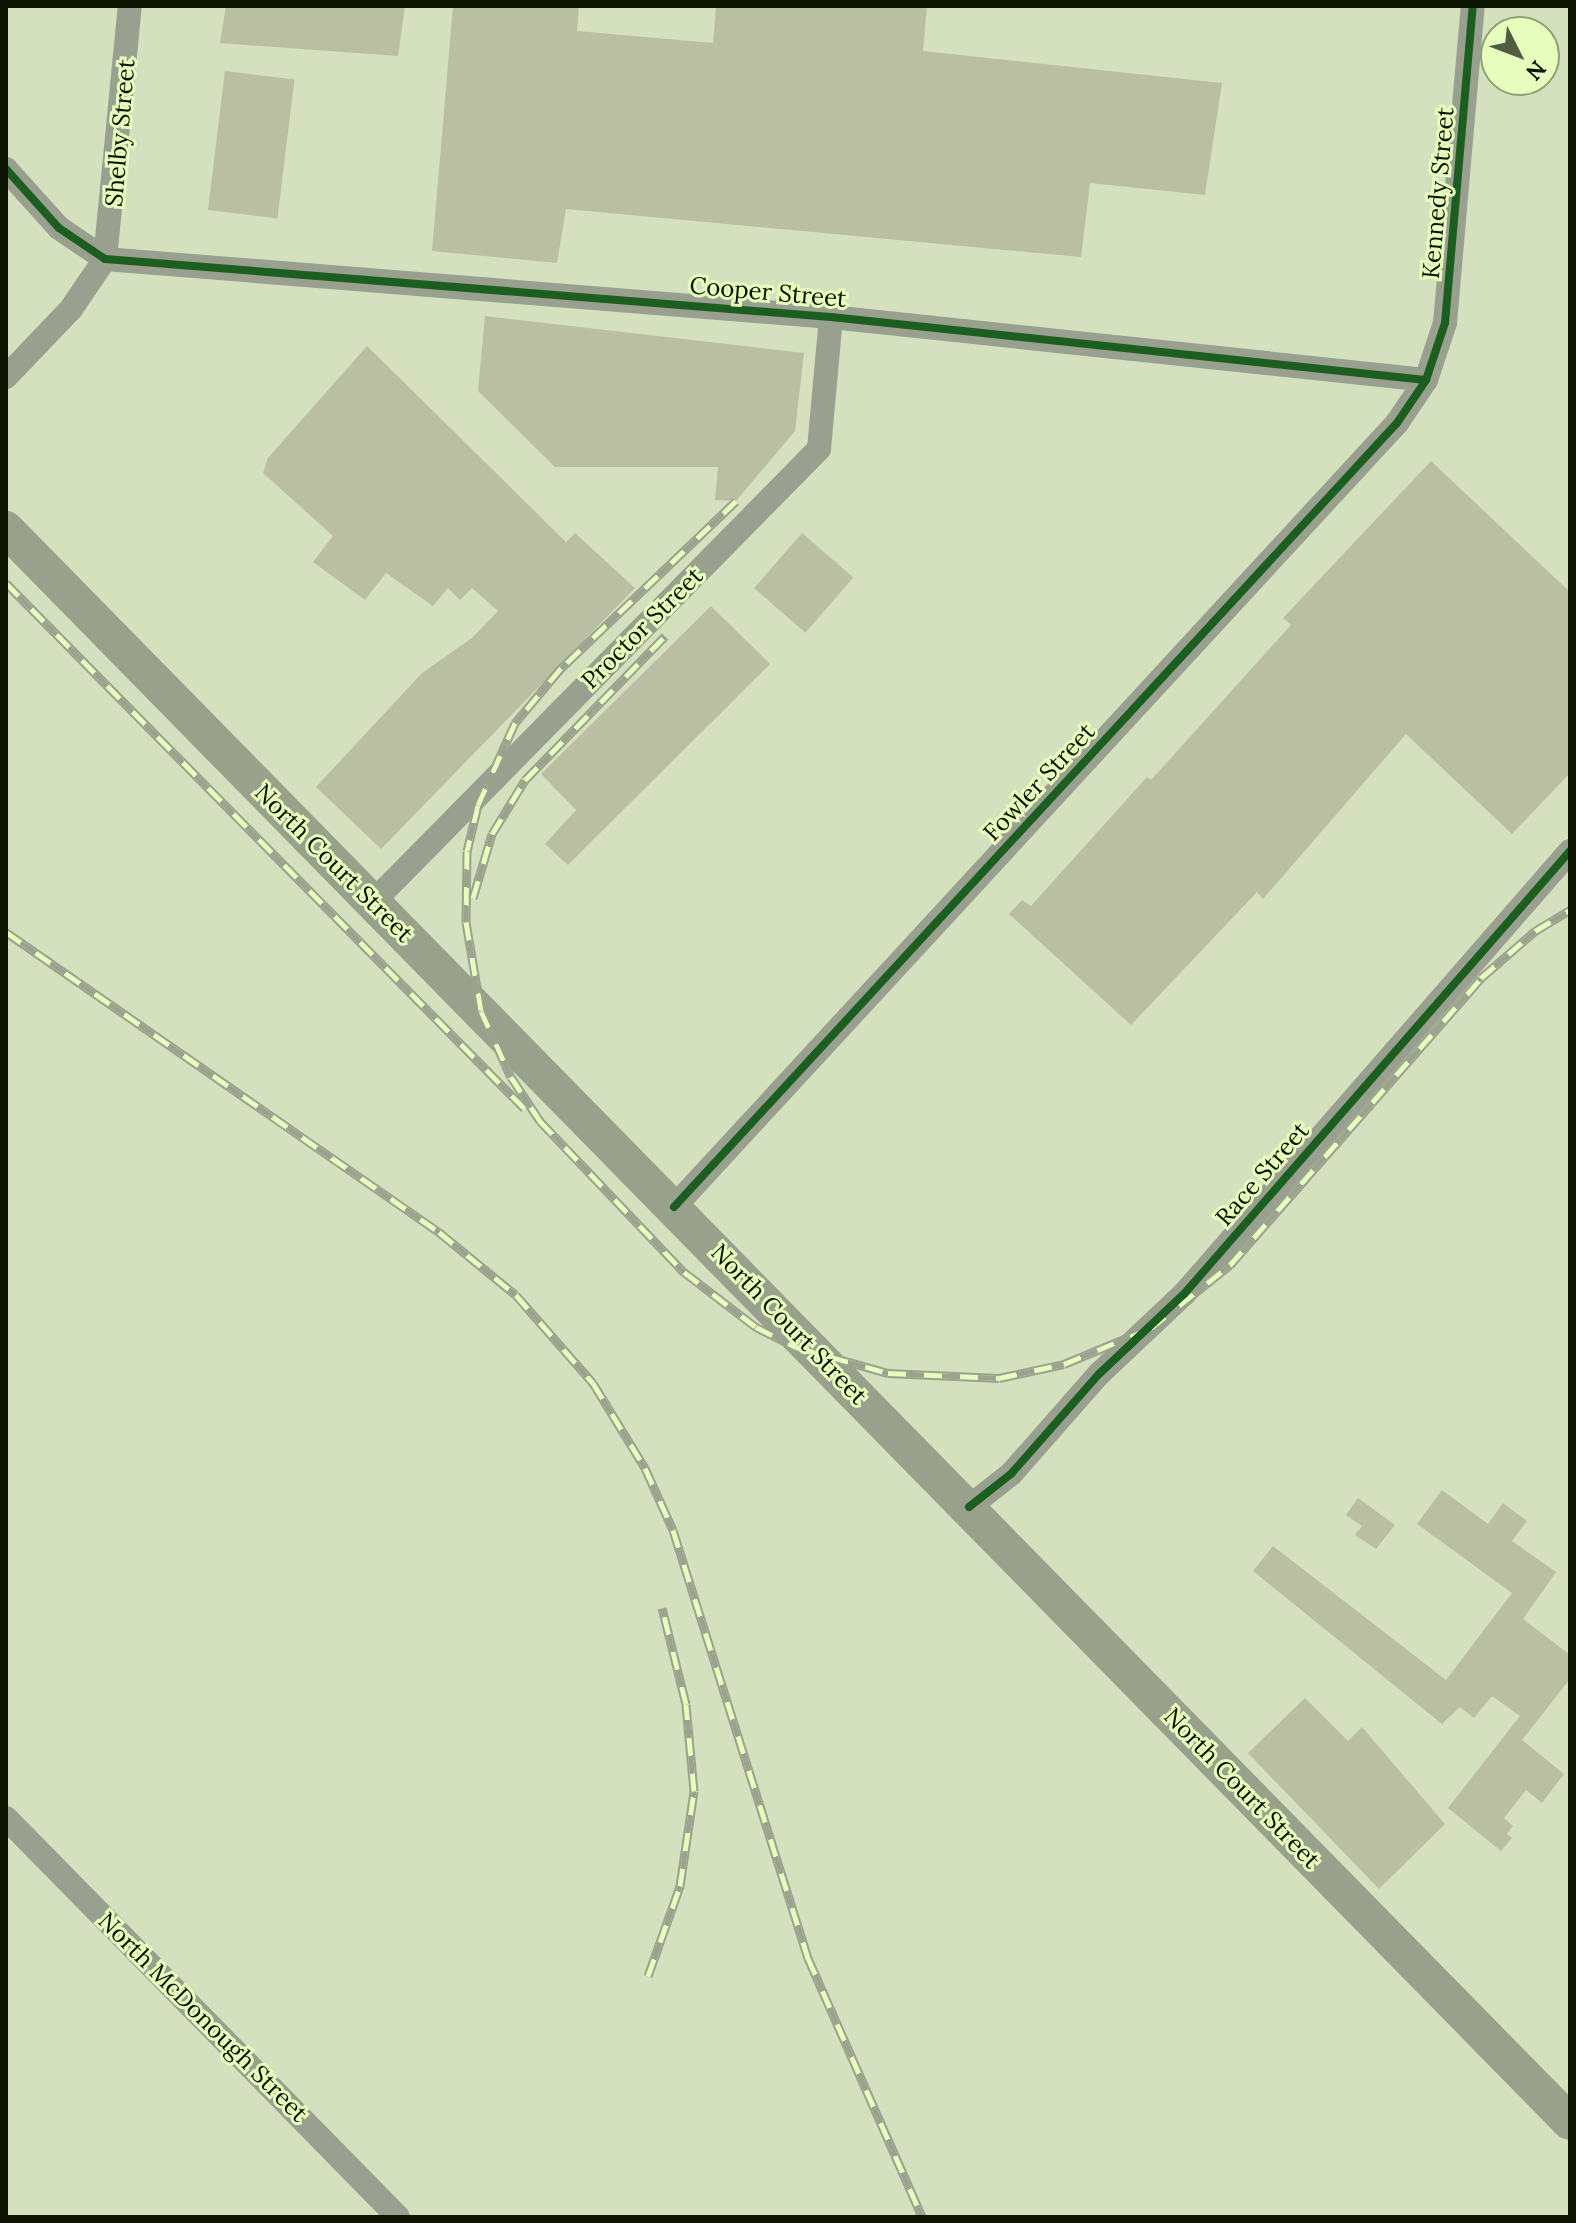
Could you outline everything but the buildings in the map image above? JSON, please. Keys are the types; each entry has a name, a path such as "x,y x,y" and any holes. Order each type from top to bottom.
{"main road":[{"name":"North Court Street","path":"6,529 1570,2122"}],"street":[{"name":"Shelby Street","path":"105,259 116,197 130,6"},
{"name":"Kennedy Street","path":"1426,380 1450,293 1473,6"},
{"path":"6,169 59,228 105,259 71,309 6,377"},
{"name":"Cooper Street","path":"105,259 831,317 1426,380"},
{"name":"Proctor Street","path":"373,902 819,449 831,317"},
{"name":"Fowler Street","path":"674,1207 1397,423 1426,380"},
{"name":"Race Street","path":"969,1507 1011,1474 1099,1374 1174,1305 1570,851"},
{"name":"North McDonough Street","path":"6,1818 398,2217"}],"railway":[{"path":"736,501 561,668 515,723 478,805 467,851 466,922 481,1011 511,1077 540,1121 684,1272 756,1327 796,1347 888,1373 999,1378 1064,1364 1151,1328 1230,1265 1481,978 1535,931 1570,910"},
{"path":"6,583 524,1108"},
{"path":"473,898 492,834 525,780 665,636"},
{"path":"6,932 439,1232 516,1295 593,1383 645,1468 673,1530 808,1958 922,2217"},
{"path":"648,1976 680,1886 694,1791 686,1704 662,1608"}],"cycle path":[{"path":"674,1207 1397,423 1426,380 1445,323 1473,6"},
{"path":"6,169 59,228 105,259 831,317 1426,380"},
{"path":"969,1507 1011,1474 1099,1374 1184,1294 1570,851"}]}
